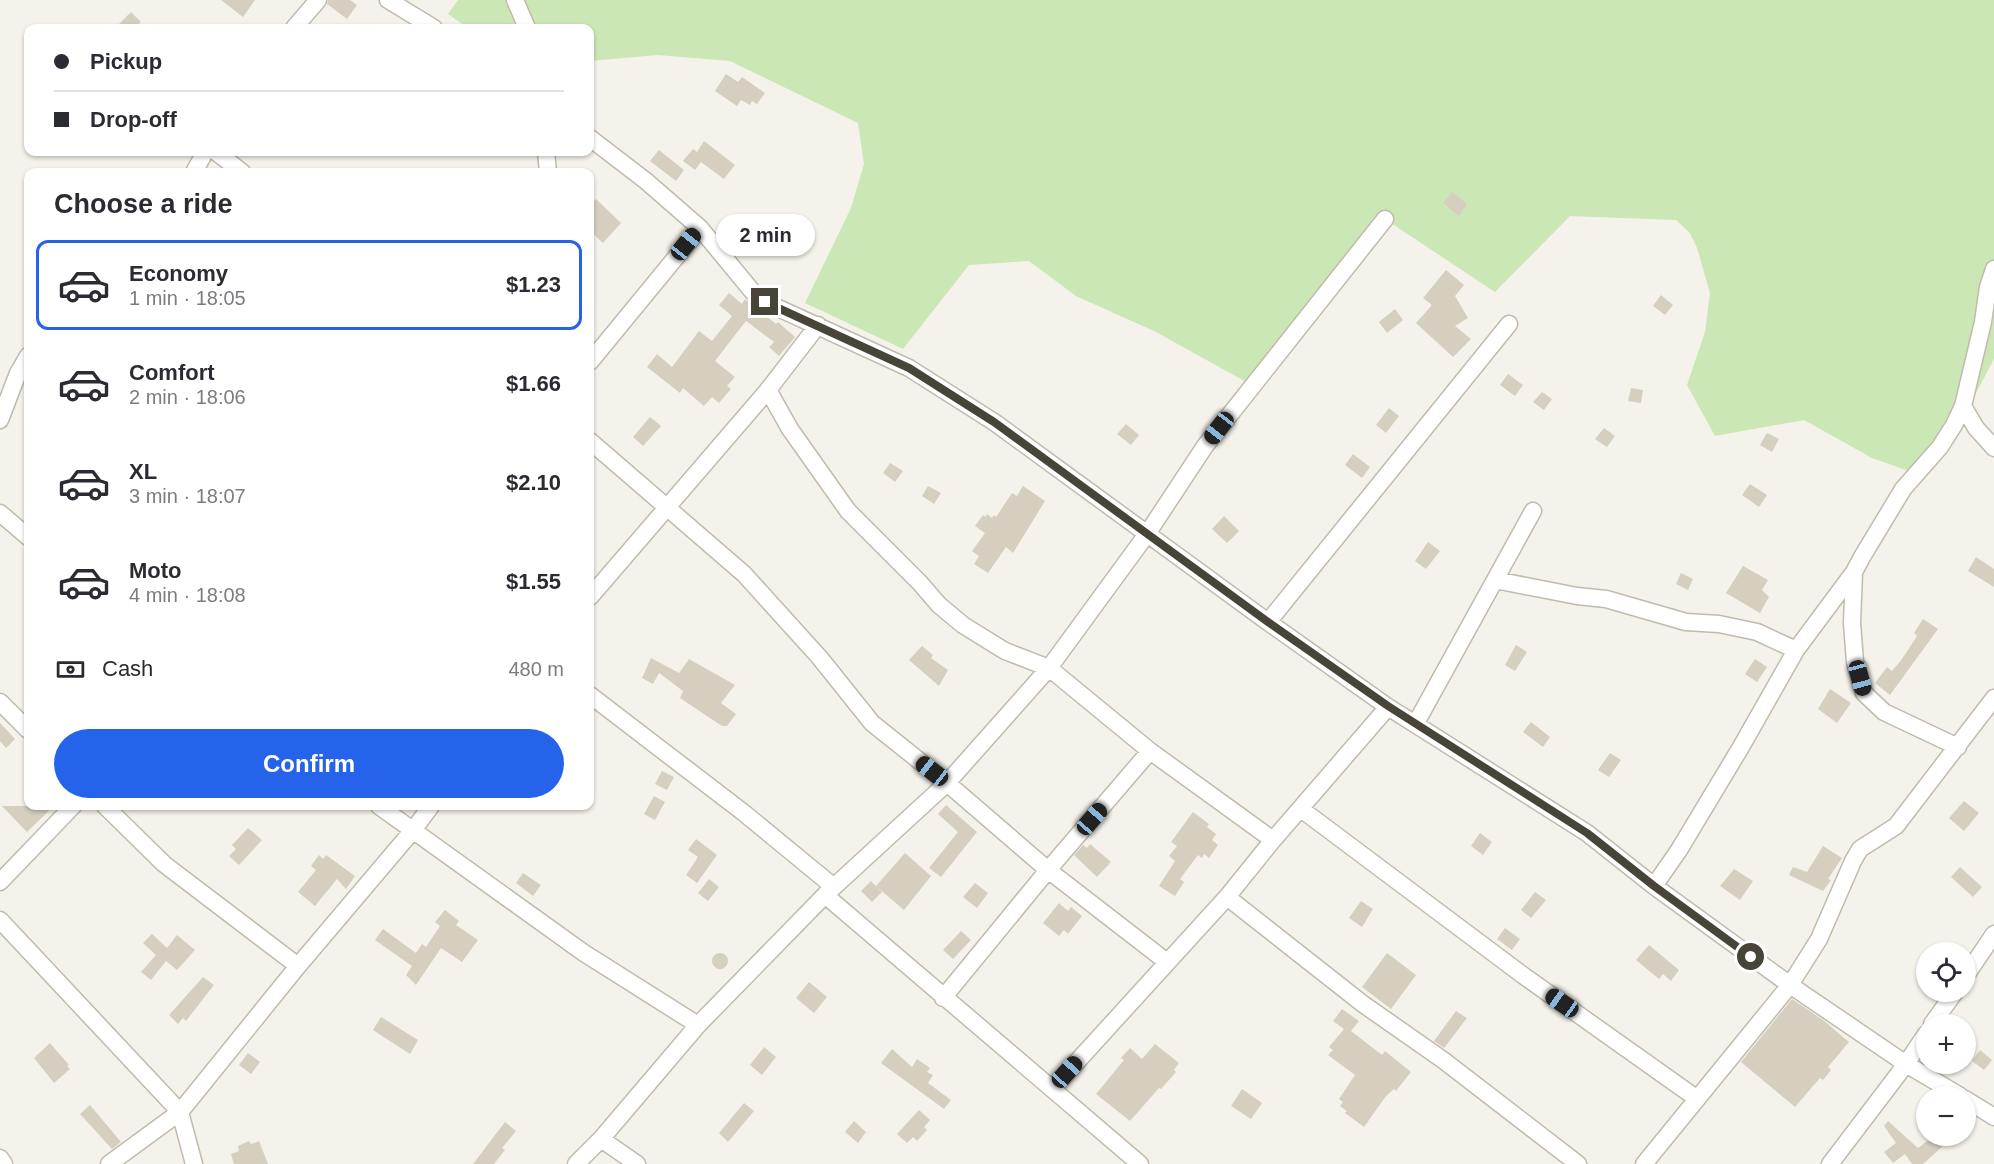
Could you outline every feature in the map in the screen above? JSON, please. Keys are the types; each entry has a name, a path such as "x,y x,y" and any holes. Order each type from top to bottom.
{"street":[{"path":"297,24 318,0"},
{"path":"388,0 409,6 429,24"},
{"path":"515,0 524,24"},
{"path":"594,141 646,181 700,228 765,302 909,368 994,422 1268,622 1388,706 1587,833 1654,886 1790,985 1906,1064 1943,1086"},
{"path":"221,156 237,168"},
{"path":"576,1164 601,1139 698,1025 829,891 948,783 1049,668 1147,534 1205,446 1385,219"},
{"path":"594,357 700,228"},
{"path":"1654,886 1713,794 1796,650 1854,572 1903,489 1940,447 1954,425 1963,406 1983,322 1988,287 1994,269"},
{"path":"1268,622 1509,324"},
{"path":"594,592 768,390 818,325"},
{"path":"0,420 24,363"},
{"path":"768,390 790,429 848,511 939,605 963,625 1005,651 1049,668 1150,751 1273,840"},
{"path":"1963,406 1976,428 1994,447"},
{"path":"594,444 744,574 820,658 872,723 948,783 1048,870 1167,962"},
{"path":"1416,723 1533,511"},
{"path":"0,513 24,534"},
{"path":"1854,572 1852,623 1856,662 1864,693 1884,711 1958,747"},
{"path":"1495,580 1577,596 1606,599 1686,622 1719,624 1757,632 1796,650"},
{"path":"594,698 744,813 943,998 1053,1088 1140,1164"},
{"path":"1644,1164 1790,985 1819,939 1860,849 1896,826 1994,698"},
{"path":"0,702 24,726"},
{"path":"1053,1088 1227,897 1388,706"},
{"path":"943,998 1150,751"},
{"path":"1301,809 1524,976 1696,1098"},
{"path":"0,882 69,810"},
{"path":"109,810 164,864 298,966"},
{"path":"385,810 584,953 698,1025"},
{"path":"109,1164 180,1112 428,810"},
{"path":"1227,897 1363,1004 1443,1060 1578,1164"},
{"path":"0,920 180,1112 194,1164"},
{"path":"1976,960 1994,934"},
{"path":"1830,1164 1916,1049"},
{"path":"1976,1106 1994,1117"},
{"path":"601,1139 637,1164"},
{"path":"0,1158 4,1164"}],"green space":[{"path":"458,0 1994,0 1994,359 1956,431 1923,476 1872,458 1804,420 1715,436 1687,385 1705,332 1710,293 1697,248 1690,233 1676,220 1570,216 1495,292 1385,219 1250,384 1154,331 1076,296 1029,261 969,265 903,349 805,303 851,208 864,164 858,123 730,61 658,55 594,61 594,24 462,24 448,14"}],"building":[{"path":"221,0 255,0 243,17"},
{"path":"328,0 350,0 357,5 347,19 327,4"},
{"path":"131,12 141,22 139,24 119,24"},
{"path":"726,74 738,82 742,77 765,93 757,104 752,101 750,105 741,100 737,106 715,91"},
{"path":"704,141 735,165 724,179 701,162 695,170 683,161 693,149 697,152"},
{"path":"659,150 684,170 676,181 650,161"},
{"path":"1452,192 1467,204 1459,216 1443,203"},
{"path":"596,199 621,223 603,243 594,235 594,201"},
{"path":"1446,270 1464,285 1455,296 1468,318 1455,326 1471,339 1453,357 1416,323 1432,305 1423,298"},
{"path":"729,293 742,304 745,299 795,337 779,356 769,347 774,342 746,321 715,361 735,377 727,386 731,389 719,403 712,397 704,406 683,388 680,393 647,367 657,354 672,367 699,331 712,341 732,316 719,305"},
{"path":"1661,295 1673,305 1665,315 1653,306"},
{"path":"1395,309 1403,320 1387,333 1379,322"},
{"path":"1508,374 1523,385 1515,396 1500,385"},
{"path":"1631,388 1643,390 1641,403 1628,401"},
{"path":"1542,392 1552,399 1544,410 1533,402"},
{"path":"1389,408 1399,416 1386,433 1376,425"},
{"path":"650,417 661,426 643,446 633,437"},
{"path":"1126,424 1139,435 1131,445 1117,434"},
{"path":"1604,428 1615,436 1607,447 1595,439"},
{"path":"1767,433 1779,439 1772,452 1760,445"},
{"path":"1353,454 1370,467 1362,478 1345,465"},
{"path":"890,463 903,471 895,482 883,473"},
{"path":"1750,484 1767,495 1759,507 1742,495"},
{"path":"928,486 941,493 934,504 922,496"},
{"path":"1023,486 1045,501 1013,553 1006,547 988,573 974,564 979,556 972,551 985,533 975,526 983,515 996,517 1012,493 1017,496"},
{"path":"1224,516 1239,531 1227,543 1212,529"},
{"path":"1428,542 1440,551 1426,569 1415,561"},
{"path":"1976,557 1994,569 1994,587 1968,571"},
{"path":"1743,566 1768,580 1762,590 1769,597 1760,613 1726,593"},
{"path":"1681,573 1693,579 1688,590 1676,584"},
{"path":"1923,619 1938,629 1890,695 1875,683 1887,667 1892,671 1902,659 1917,636 1914,633"},
{"path":"1516,645 1527,652 1515,671 1505,665"},
{"path":"922,646 933,655 931,658 948,670 939,686 909,660"},
{"path":"651,658 679,673 689,659 735,685 721,703 736,714 727,726 722,726 680,698 683,691 659,673 653,684 642,678"},
{"path":"1755,659 1767,667 1757,682 1745,674"},
{"path":"1830,689 1851,703 1837,723 1818,709"},
{"path":"1531,722 1550,737 1543,747 1523,732"},
{"path":"0,723 15,739 6,748 0,741"},
{"path":"1610,753 1621,760 1609,777 1598,770"},
{"path":"662,771 674,777 667,790 655,784"},
{"path":"654,796 665,802 655,820 644,814"},
{"path":"1964,801 1979,813 1964,831 1949,818"},
{"path":"946,805 977,832 941,877 929,868 958,832 938,814"},
{"path":"2,806 24,806 24,810 50,810 27,832"},
{"path":"1193,812 1209,824 1207,827 1216,834 1212,840 1218,845 1209,858 1204,854 1202,858 1198,855 1180,879 1184,882 1175,896 1159,886 1175,861 1169,856 1177,846 1171,842"},
{"path":"248,828 262,840 239,865 229,856 236,849 232,845"},
{"path":"1480,833 1492,842 1483,855 1471,846"},
{"path":"696,839 717,855 697,883 686,875 698,857 688,850"},
{"path":"1090,844 1111,862 1097,877 1074,855 1083,845 1087,848"},
{"path":"1823,846 1842,858 1823,891 1789,875 1793,867 1807,872"},
{"path":"905,853 931,876 904,910 877,887 882,892 872,902 861,891 871,881 876,886"},
{"path":"319,855 323,859 326,855 355,876 346,889 337,879 315,906 298,892 316,870 311,866"},
{"path":"1960,867 1982,887 1973,897 1951,877"},
{"path":"1734,869 1753,881 1740,900 1720,886"},
{"path":"523,873 541,885 533,896 516,883"},
{"path":"709,879 719,887 708,901 698,893"},
{"path":"975,883 988,893 977,908 963,897"},
{"path":"1535,892 1546,900 1531,918 1521,910"},
{"path":"1361,901 1373,909 1362,927 1349,918"},
{"path":"1059,903 1068,911 1071,907 1082,916 1068,934 1064,930 1059,936 1043,923"},
{"path":"445,910 459,921 456,925 478,940 462,962 441,948 416,985 406,975 412,966 375,940 383,929 416,953 422,944 426,947 440,926 435,922"},
{"path":"1505,928 1520,939 1512,950 1497,939"},
{"path":"961,931 971,940 953,959 943,950"},
{"path":"152,934 167,948 177,935 195,950 177,970 166,961 151,980 141,972 156,955 143,943"},
{"path":"1649,945 1679,970 1671,981 1663,974 1659,979 1636,960"},
{"path":"720,953 726,955 728,961 726,967 720,969 714,967 712,961 714,955"},
{"path":"1387,953 1416,975 1391,1009 1362,987"},
{"path":"203,977 214,985 186,1021 183,1018 178,1024 169,1015"},
{"path":"809,982 827,997 814,1013 796,998"},
{"path":"1792,999 1823,1020 1849,1042 1828,1067 1831,1070 1823,1080 1820,1078 1795,1107 1741,1062"},
{"path":"1342,1009 1359,1021 1351,1031 1382,1055 1385,1051 1411,1072 1396,1091 1394,1089 1386,1096 1364,1127 1345,1113 1347,1111 1340,1106 1343,1102 1339,1099 1355,1075 1328,1055 1333,1050 1329,1047 1344,1029 1333,1021"},
{"path":"1456,1011 1467,1018 1444,1048 1434,1041"},
{"path":"381,1017 418,1040 410,1054 373,1030"},
{"path":"50,1043 70,1069 54,1083 34,1058"},
{"path":"1155,1044 1179,1063 1174,1070 1176,1072 1130,1121 1096,1094 1124,1060 1121,1058 1130,1048 1142,1059"},
{"path":"764,1047 776,1057 762,1075 750,1065"},
{"path":"892,1049 912,1067 917,1059 930,1068 927,1072 933,1075 928,1083 951,1100 944,1109 881,1063"},
{"path":"1980,1050 1992,1060 1984,1070 1976,1064 1976,1056"},
{"path":"248,1053 260,1062 251,1074 239,1065"},
{"path":"1242,1089 1262,1103 1251,1119 1231,1106"},
{"path":"744,1103 754,1111 728,1142 719,1133"},
{"path":"90,1105 121,1142 112,1149 80,1114"},
{"path":"919,1110 930,1120 924,1127 927,1130 917,1141 913,1137 907,1143 897,1134"},
{"path":"854,1121 866,1132 858,1143 845,1132"},
{"path":"1888,1121 1918,1148 1943,1146 1923,1164 1912,1164 1905,1154 1893,1163 1884,1152 1896,1143 1884,1126"},
{"path":"505,1122 516,1131 502,1148 505,1150 494,1164 473,1164"},
{"path":"249,1141 251,1144 259,1141 268,1164 234,1164 231,1154 239,1151 238,1146"}],"route":[{"path":"765,302 783,308 909,368 994,422 1268,622 1388,706 1587,833 1654,886 1751,957"}]}
